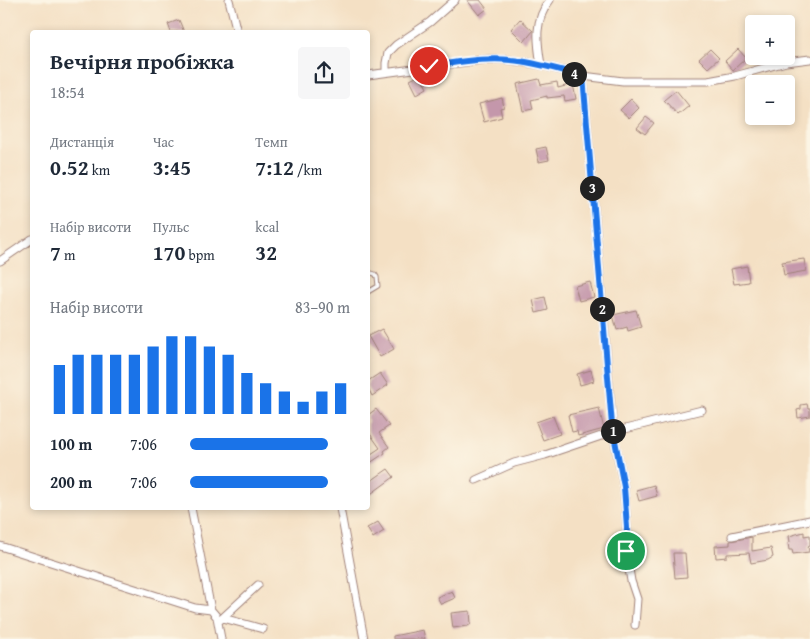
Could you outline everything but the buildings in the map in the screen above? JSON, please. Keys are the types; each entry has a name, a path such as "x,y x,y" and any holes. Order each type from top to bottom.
{"street":[{"path":"229,0 236,30"},
{"path":"386,72 388,53 455,0"},
{"path":"540,65 537,36 539,20 550,0"},
{"path":"370,75 489,59 510,60 540,65 583,76 623,81 708,80 735,76 786,62 810,59"},
{"path":"583,76 613,432 624,487 627,527 626,551 631,581 637,599 636,625"},
{"path":"0,261 30,240"},
{"path":"476,480 514,464 613,432 702,410"},
{"path":"191,510 211,610 220,620 264,630"},
{"path":"340,510 364,639"},
{"path":"732,536 810,520"},
{"path":"0,546 195,608 211,610"},
{"path":"220,620 258,585"},
{"path":"220,620 221,639"}],"lane":[{"path":"370,274 374,274 378,282 378,286 370,291"}],"route":[{"path":"429,66 489,59 510,60 540,65 583,76 612,425 624,487 627,527 626,551"}]}
